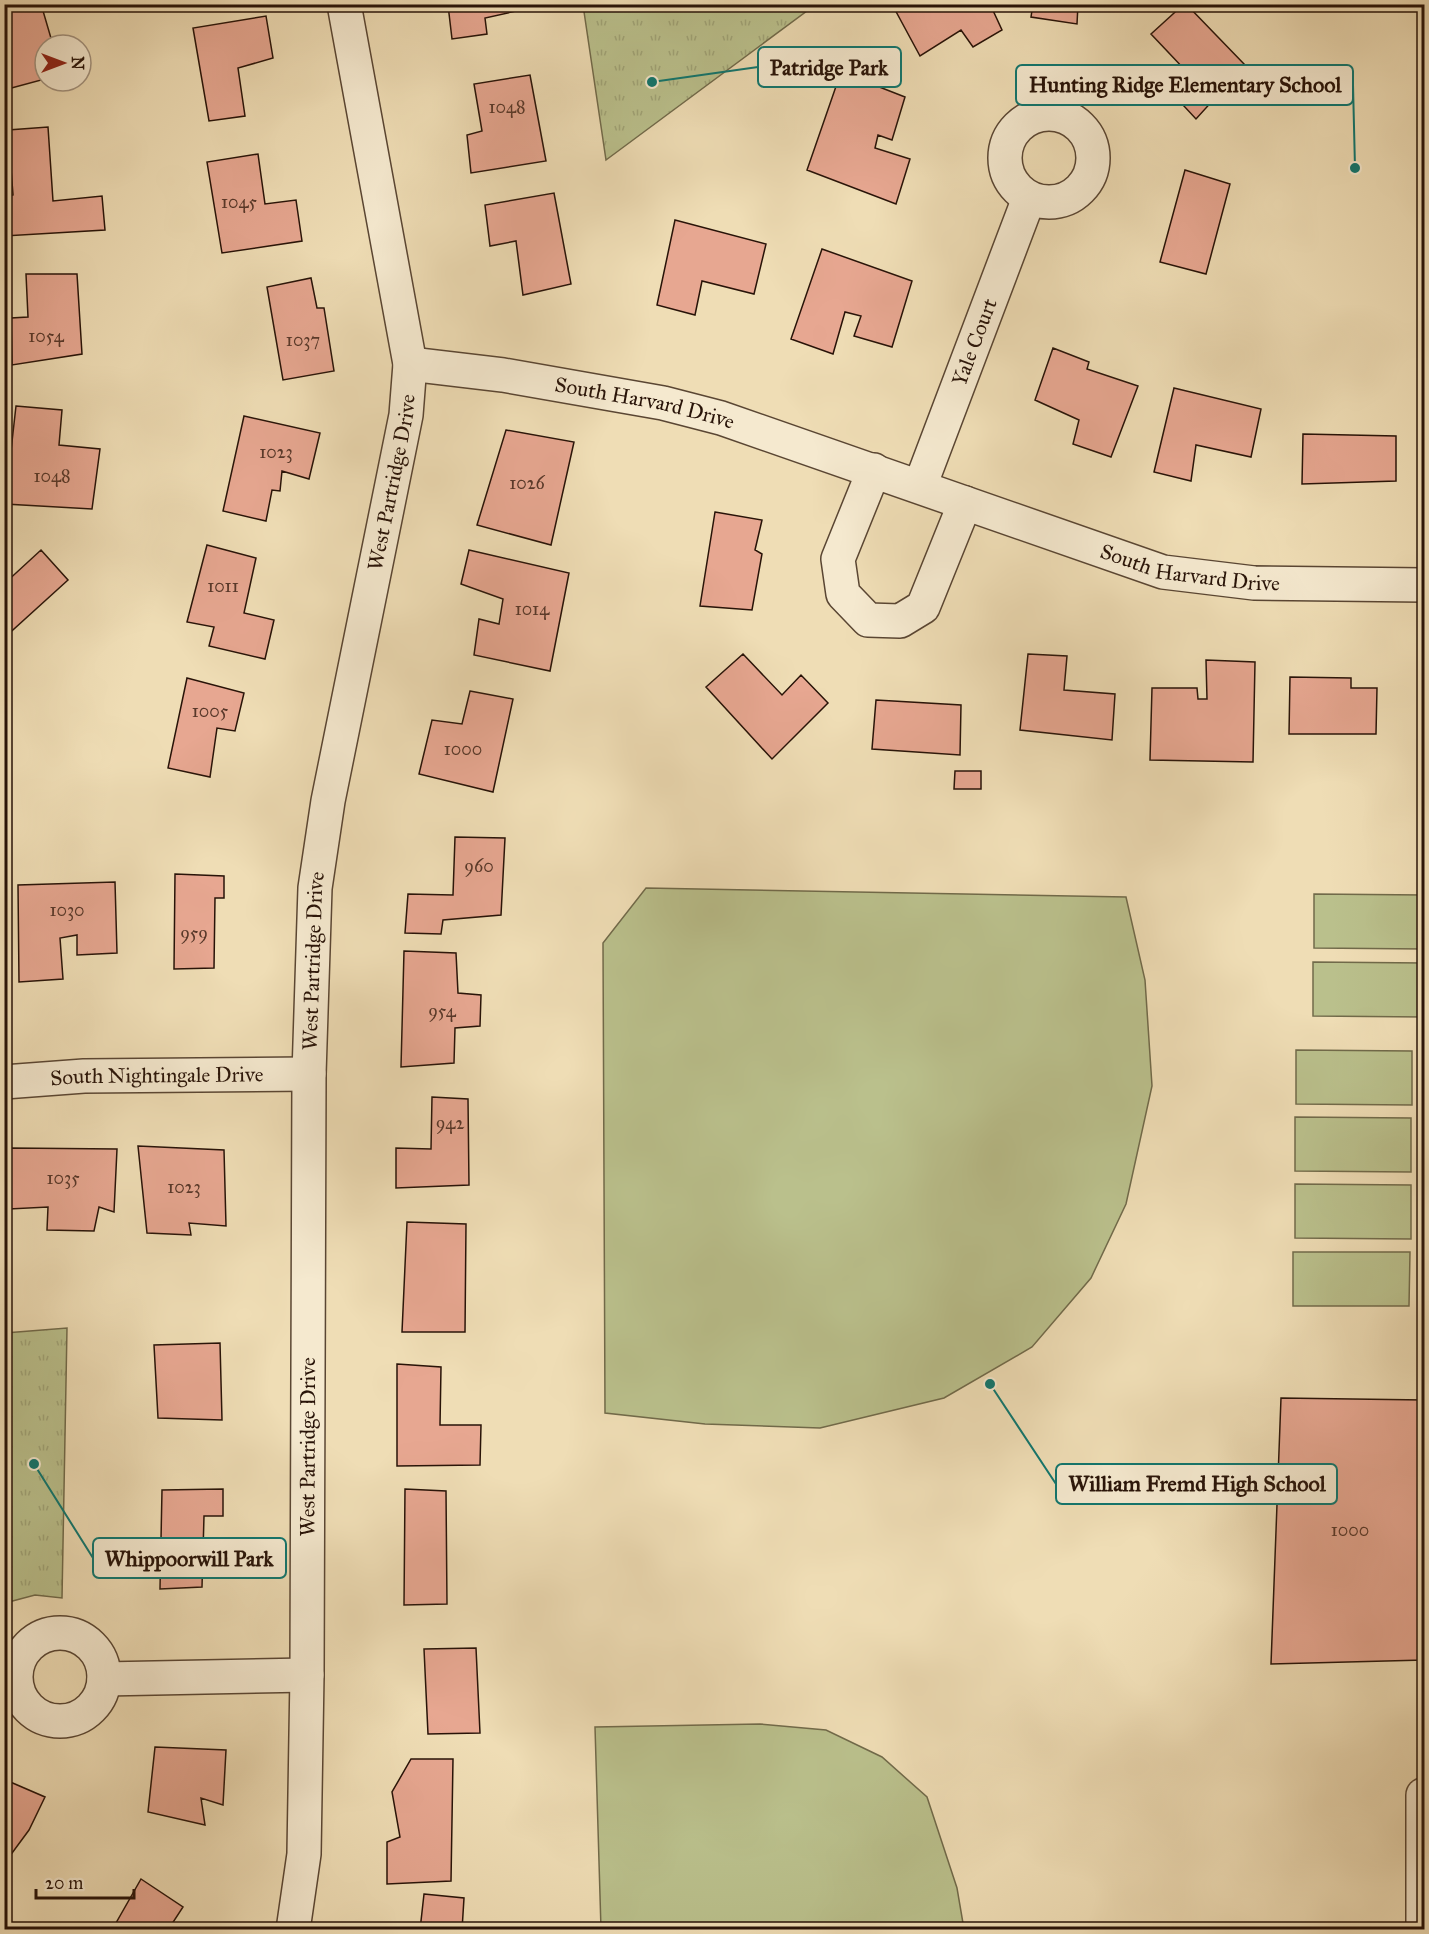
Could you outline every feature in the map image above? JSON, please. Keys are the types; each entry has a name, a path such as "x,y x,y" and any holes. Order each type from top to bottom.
{"street":[{"name":"West Partridge Drive","path":"293,1929 304,1854 307,1675 309,1074 316,877 330,790 406,415 410,364 344,4"},
{"name":"Yale Court","path":"920,486 1029,198"},
{"name":"South Harvard Drive","path":"410,364 502,375 663,403 721,418 1163,572 1254,583 1425,585"},
{"path":"874,470 838,559 843,594 868,620 900,621 923,606 965,503"},
{"name":"South Nightingale Drive","path":"4,1082 84,1076 309,1074"},
{"path":"104,1679 307,1675"},
{"path":"1423,1795 1423,1929"}],"green space":[{"path":"583,4 815,5 606,160"},
{"path":"646,888 1126,897 1145,980 1152,1086 1126,1204 1091,1278 1032,1347 944,1398 820,1428 705,1424 605,1413 603,943"},
{"path":"1314,894 1424,895 1424,949 1314,948"},
{"path":"1313,962 1424,963 1424,1017 1313,1016"},
{"path":"1296,1050 1412,1051 1412,1105 1296,1104"},
{"path":"1295,1117 1411,1118 1411,1172 1295,1171"},
{"path":"1295,1184 1411,1185 1411,1239 1295,1238"},
{"path":"1293,1252 1410,1252 1409,1306 1293,1306"},
{"path":"67,1328 62,1598 35,1595 5,1603 5,1333"},
{"path":"760,1724 826,1730 882,1757 927,1797 957,1888 964,1929 601,1929 595,1727"}],"building":[{"path":"4,4 41,4 49,33 33,33 33,82 4,90"},
{"path":"896,4 990,4 1002,30 973,47 961,30 920,56 893,6"},
{"path":"1033,4 1078,4 1077,24 1031,17"},
{"path":"1184,4 1245,65 1196,119 1170,91 1186,71 1151,34"},
{"path":"448,5 543,5 485,18 487,34 452,39"},
{"path":"266,16 273,58 238,68 245,116 209,121 193,28"},
{"path":"841,72 905,97 892,140 878,135 875,148 910,159 896,204 807,170"},
{"path":"530,75 546,161 471,173 467,135 482,131 474,84"},
{"path":"48,127 53,201 102,196 105,230 4,236 4,197 13,195 8,130"},
{"path":"258,154 265,204 296,200 302,241 222,253 207,162"},
{"path":"1185,170 1230,184 1206,274 1160,262"},
{"path":"554,193 571,284 523,295 516,241 490,246 485,205"},
{"path":"675,220 766,244 754,294 702,281 695,315 657,305"},
{"path":"822,249 912,281 892,347 854,336 861,316 845,312 833,354 791,339"},
{"path":"26,274 77,274 82,354 12,365 11,318 28,317"},
{"path":"311,278 317,308 324,308 334,371 283,380 267,287"},
{"path":"1053,348 1089,362 1087,369 1138,386 1111,457 1073,444 1079,420 1035,400"},
{"path":"1174,388 1261,409 1251,457 1196,445 1191,481 1154,472"},
{"path":"16,406 62,410 59,445 100,449 92,509 5,504"},
{"path":"244,416 320,433 309,479 282,471 280,491 272,490 266,521 223,511"},
{"path":"506,430 574,442 551,545 477,525"},
{"path":"1303,434 1396,436 1396,481 1302,484"},
{"path":"715,512 762,520 755,550 762,554 752,610 700,606"},
{"path":"207,545 256,558 244,613 274,620 265,659 209,646 214,627 187,622"},
{"path":"41,550 68,580 4,638 4,584"},
{"path":"469,550 569,573 550,671 474,655 479,619 499,624 503,599 461,584"},
{"path":"743,654 782,695 801,675 828,703 772,759 706,687"},
{"path":"1028,654 1067,656 1064,690 1115,694 1112,740 1020,730"},
{"path":"1206,660 1255,662 1253,762 1150,760 1152,688 1197,688 1198,699 1207,699"},
{"path":"1422,661 1424,661 1424,747 1421,747"},
{"path":"1290,677 1351,678 1351,688 1377,688 1376,734 1289,734"},
{"path":"187,678 244,693 235,731 217,728 210,777 168,768"},
{"path":"470,691 513,699 493,792 419,774 432,720 462,724"},
{"path":"876,700 961,705 960,755 872,749"},
{"path":"955,771 981,771 981,789 954,789"},
{"path":"455,837 505,838 501,915 443,920 441,934 405,933 408,894 453,895"},
{"path":"175,874 224,876 224,898 215,898 214,968 174,969"},
{"path":"115,882 117,953 77,955 77,935 60,938 63,979 19,982 18,885"},
{"path":"404,951 456,953 458,993 481,995 480,1026 455,1028 454,1063 401,1067"},
{"path":"432,1097 468,1099 469,1185 396,1188 396,1148 431,1149"},
{"path":"138,1146 224,1150 226,1226 189,1223 191,1235 147,1233"},
{"path":"10,1148 117,1149 114,1212 99,1207 94,1231 47,1230 48,1207 9,1209"},
{"path":"407,1222 466,1224 465,1332 402,1332"},
{"path":"220,1343 222,1420 158,1418 154,1345"},
{"path":"397,1364 441,1367 440,1425 481,1425 480,1465 397,1466"},
{"path":"1281,1398 1424,1400 1424,1660 1271,1664"},
{"path":"223,1489 223,1516 204,1516 202,1587 160,1589 162,1490"},
{"path":"405,1489 446,1491 447,1604 404,1605"},
{"path":"476,1648 480,1733 428,1734 424,1649"},
{"path":"155,1747 226,1750 223,1805 201,1798 205,1825 148,1812"},
{"path":"411,1759 453,1759 451,1881 387,1884 387,1842 400,1837 392,1792"},
{"path":"8,1781 45,1797 29,1830 4,1864 4,1786"},
{"path":"141,1879 183,1907 168,1930 112,1930"},
{"path":"424,1894 464,1898 462,1930 420,1930"}],"place":[{"name":"Patridge Park","path":"652,82"},
{"name":"Hunting Ridge Elementary School","path":"1355,168"},
{"name":"William Fremd High School","path":"990,1384"},
{"name":"Whippoorwill Park","path":"34,1464"}]}
